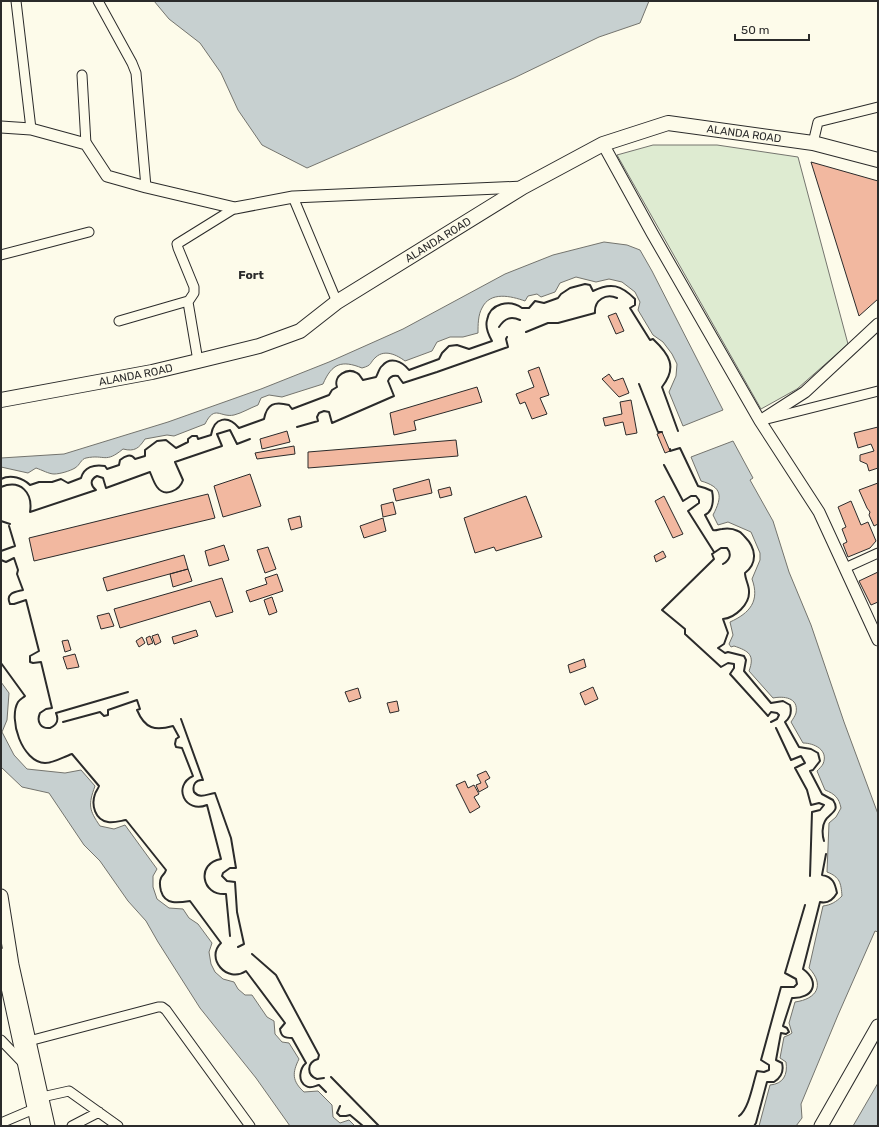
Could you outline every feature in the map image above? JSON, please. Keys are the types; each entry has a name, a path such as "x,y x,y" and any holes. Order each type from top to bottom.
{"main road":[{"name":"ALANDA ROAD","path":"1,400 152,372 259,346 300,330 337,302 523,187 603,144 668,123 813,143 878,160"},
{"path":"1,896 12,965 48,1126"},
{"path":"1,955 38,1126"},
{"path":"821,1126 876,1034"}],"street":[{"path":"16,1 31,129"},
{"path":"98,1 136,73 146,187"},
{"path":"82,75 86,144 107,176 146,187 235,208"},
{"path":"813,143 818,122 878,106"},
{"path":"1,127 31,129 86,144"},
{"path":"603,144 652,233 760,421 819,512 878,640"},
{"path":"120,321 188,301 194,293 194,287 177,244 235,208 293,197 523,187"},
{"path":"293,197 337,302"},
{"path":"1,255 89,232"},
{"path":"188,301 198,361"},
{"path":"760,421 805,392 878,324"},
{"path":"760,421 878,391"},
{"path":"845,568 878,553"},
{"path":"29,1041 162,1007 166,1010 250,1126"},
{"path":"1,1040 24,1065"},
{"path":"42,1098 69,1091 118,1126"},
{"path":"1,1123 34,1109"},
{"path":"72,1126 99,1112"}],"green space":[{"path":"653,145 717,145 798,157 848,344 797,389 761,409 617,155"}],"shaded area":[{"path":"154,1 649,1 640,23 599,37 514,78 307,168 262,145 238,110 221,73 200,43 169,19"},
{"path":"604,242 627,245 640,250 723,410 683,426 669,392 676,376 677,364 663,342 653,335 638,310 640,302 635,292 622,282 609,279 596,282 576,277 560,283 555,292 541,297 537,294 528,296 525,301 501,296 490,299 481,311 478,320 478,333 463,337 450,337 437,342 432,351 405,361 395,355 383,353 374,359 369,365 362,368 349,364 338,365 326,377 323,384 282,397 269,395 261,398 258,405 234,415 215,413 205,424 174,436 167,435 145,439 141,445 134,450 123,449 117,454 105,458 86,458 75,468 62,473 52,474 36,468 28,473 1,467 1,458 64,454 168,422 261,389 329,362 403,329 505,274 553,255"},
{"path":"733,441 753,478 750,480 773,521 789,572 811,625 844,722 878,814 878,932 875,931 838,1015 801,1104 802,1118 796,1126 759,1126 770,1085 781,1081 785,1075 786,1062 780,1058 784,1037 792,1033 789,1023 795,1002 809,998 816,990 817,980 809,968 823,906 833,903 842,896 839,881 835,876 827,872 829,823 836,817 841,808 836,797 825,790 817,771 823,765 824,755 822,751 812,744 803,743 791,722 796,713 795,704 793,701 781,697 773,698 749,671 751,666 751,657 749,654 734,646 731,647 729,644 733,635 730,622 743,615 752,605 754,600 755,594 752,579 760,560 760,553 751,532 728,522 718,525 713,515 718,503 719,493 713,486 701,481 691,457"},
{"path":"1,682 9,693 7,720 2,732 14,755 27,769 65,773 81,770 95,786 91,798 91,807 100,826 114,829 125,825 157,869 153,876 153,887 157,899 169,908 183,909 189,918 198,924 212,943 209,952 211,964 215,972 223,979 234,982 238,989 245,995 252,995 267,1017 274,1021 275,1034 282,1042 289,1043 299,1059 294,1077 300,1088 304,1092 318,1091 332,1105 333,1117 340,1123 349,1120 355,1126 290,1126 256,1078 200,1008 146,921 128,901 100,861 84,845 49,793 22,787 1,767"},
{"path":"878,1083 878,1126 853,1126"}],"building":[{"path":"811,162 878,181 878,299 859,316"},
{"path":"616,313 624,331 616,334 608,316"},
{"path":"539,367 549,395 540,398 547,414 532,419 525,402 520,404 516,394 534,387 528,371"},
{"path":"609,374 614,381 623,378 629,393 619,397 602,379"},
{"path":"477,387 482,402 414,421 416,430 394,435 390,413"},
{"path":"631,400 637,433 626,435 623,422 605,426 603,418 622,414 620,402"},
{"path":"878,427 878,468 869,471 867,464 860,461 860,455 874,451 871,444 858,448 854,433"},
{"path":"287,431 290,442 262,449 260,439"},
{"path":"662,432 670,451 665,453 657,434"},
{"path":"456,440 458,456 308,468 308,452"},
{"path":"294,446 295,454 257,459 255,453"},
{"path":"250,474 261,506 223,517 214,486"},
{"path":"429,479 432,493 396,501 393,489"},
{"path":"878,483 878,524 874,526 869,515 870,512 859,490"},
{"path":"450,487 452,495 440,498 438,490"},
{"path":"208,494 215,518 34,561 29,538"},
{"path":"526,496 542,537 496,551 494,547 475,553 464,518"},
{"path":"664,496 683,534 673,538 655,501"},
{"path":"851,501 861,525 868,522 876,541 870,548 848,557 843,544 847,542 842,529 846,527 838,507"},
{"path":"393,502 396,514 383,517 381,505"},
{"path":"300,516 302,527 291,530 288,519"},
{"path":"383,518 386,531 364,538 360,526"},
{"path":"224,545 229,560 209,566 205,551"},
{"path":"268,547 276,569 265,573 257,550"},
{"path":"663,551 666,557 656,562 654,556"},
{"path":"184,555 188,569 107,591 103,578"},
{"path":"188,569 192,581 173,587 170,574"},
{"path":"878,572 878,602 871,605 859,581"},
{"path":"277,574 283,591 250,602 246,591 267,584 265,578"},
{"path":"222,578 233,612 216,617 210,601 120,628 114,609"},
{"path":"272,597 277,612 269,615 264,600"},
{"path":"109,613 114,626 101,629 97,616"},
{"path":"196,630 198,636 174,644 172,637"},
{"path":"158,634 161,642 155,645 152,636"},
{"path":"150,636 153,643 148,645 146,638"},
{"path":"142,637 145,643 139,647 136,641"},
{"path":"68,640 71,650 65,652 62,641"},
{"path":"75,654 79,667 67,669 63,657"},
{"path":"584,659 586,667 570,673 568,665"},
{"path":"593,687 598,699 585,705 580,693"},
{"path":"358,688 361,698 349,702 345,692"},
{"path":"397,701 399,711 390,713 387,703"},
{"path":"486,771 490,778 485,781 488,787 479,792 476,785 481,783 477,775"},
{"path":"465,781 468,788 474,785 479,794 474,797 480,807 470,813 456,785"}],"wall":[{"path":"1,479 13,477 24,480 30,485 39,482 52,482 61,479 68,483 81,478 84,471 90,467 101,465 105,466 107,469 119,465 120,460 126,456 132,456 135,459 145,456 145,450 157,441 166,440 176,448 188,442 188,439 192,436 197,436 198,439 211,435 215,424 218,421 230,421 239,428 264,419 267,410 272,405 279,403 289,405 292,409 329,395 332,390 337,387 336,383 339,376 345,372 353,371 360,375 363,380 376,377 381,367 385,363 392,360 403,364 409,370 439,359 442,353 449,346 457,345 469,349 492,341 489,336 486,323 489,314 496,306 506,303 517,305 522,308 529,308 535,301 544,303 558,298 570,288 585,284 590,285 593,291 605,286 616,286 630,294 635,299 635,305 630,308 650,340 653,339 659,345 670,361 670,373 662,387 678,431"},
{"path":"526,332 548,323 558,323 595,313 596,304 599,301 609,296 617,298"},
{"path":"499,327 508,319 514,318 520,320"},
{"path":"297,427 318,421 317,417 319,413 324,411 329,412 332,423 394,396 388,381 392,376 398,376 403,383 437,372 508,347 507,337"},
{"path":"639,384 658,432 662,432"},
{"path":"1,487 14,485 20,486 24,489 30,499 30,512 96,490 93,487 92,481 97,476 103,478 106,488 150,472 157,487 164,492 168,492 176,490 183,480 175,462 222,446 217,434 230,430 237,444 250,439"},
{"path":"670,449 670,451 680,448 698,486 712,491 712,505 710,511 705,515 713,530 730,529 739,531 749,541 753,551 754,560 752,565 745,573 749,596 741,610 732,616 723,619 728,633 724,644 718,648 725,653 728,652 744,656 746,660 744,671 771,703 783,701 790,705 790,715 785,722 799,747 811,749 818,753 820,761 813,770 810,771 822,794 833,800 836,807 834,812 824,823 824,841"},
{"path":"664,465 683,501 691,496 696,496 699,500 699,503 688,511 714,552"},
{"path":"1,521 10,524"},
{"path":"1,551 15,546 9,526"},
{"path":"723,564 730,557 727,548 721,548 712,554 714,559 662,610 685,629 685,634 721,667 728,663 734,664 734,668 730,674 768,716 771,712 779,715 777,719 771,722"},
{"path":"1,560 6,562 14,558 18,570 17,574 23,590 17,591 10,595 10,604 26,600 39,651 30,656 30,662 41,662 52,708 46,709 40,713 40,724 44,727 50,728 56,724 56,713 128,692"},
{"path":"1,663 25,696 18,702 15,709 16,729 24,748 37,761 45,763 55,761 72,754 99,786 94,798 94,807 97,815 104,821 108,822 126,820 166,870 160,881 160,888 163,896 172,902 190,901 221,943 215,956 220,968 232,974 239,974 246,971 285,1023 280,1029 281,1034 285,1037 292,1038 306,1063 300,1074 301,1081 309,1087 319,1085 326,1092"},
{"path":"63,722 100,712 104,716 108,715 108,710 137,700 140,709 137,710 147,725 156,728 167,728 173,726 179,737 176,739 176,747 182,748 193,776 187,780 183,786 182,792 184,798 193,806 199,807 207,805 221,859 208,866 205,872 205,879 211,890 226,894 230,936"},
{"path":"181,719 203,780 198,780 195,783 194,792 201,796 215,793 231,838 236,868 230,868 223,873 222,876 227,881 235,882 237,912 244,944 238,947"},
{"path":"776,728 791,760 801,756 805,763 795,768 807,790 811,805 819,803 824,805 820,810 812,812 810,876"},
{"path":"754,1126 767,1082 774,1082 782,1074 782,1063 776,1060 781,1033 786,1034 789,1032 787,1028 783,1026 792,998 805,996 812,989 812,979 803,969 820,902 830,901 837,893 833,881 829,877 822,875 826,854"},
{"path":"739,1116 748,1102 757,1071 764,1072 769,1070 769,1065 761,1060 781,987 794,987 797,984 796,979 785,973 805,905"},
{"path":"252,954 276,975 319,1055 318,1059 310,1066 309,1069 311,1075 317,1079 324,1078"},
{"path":"331,1077 379,1126"},
{"path":"340,1106 337,1113 340,1116 350,1115 363,1126"}],"district":[{"name":"Fort","path":"251,275"}]}
